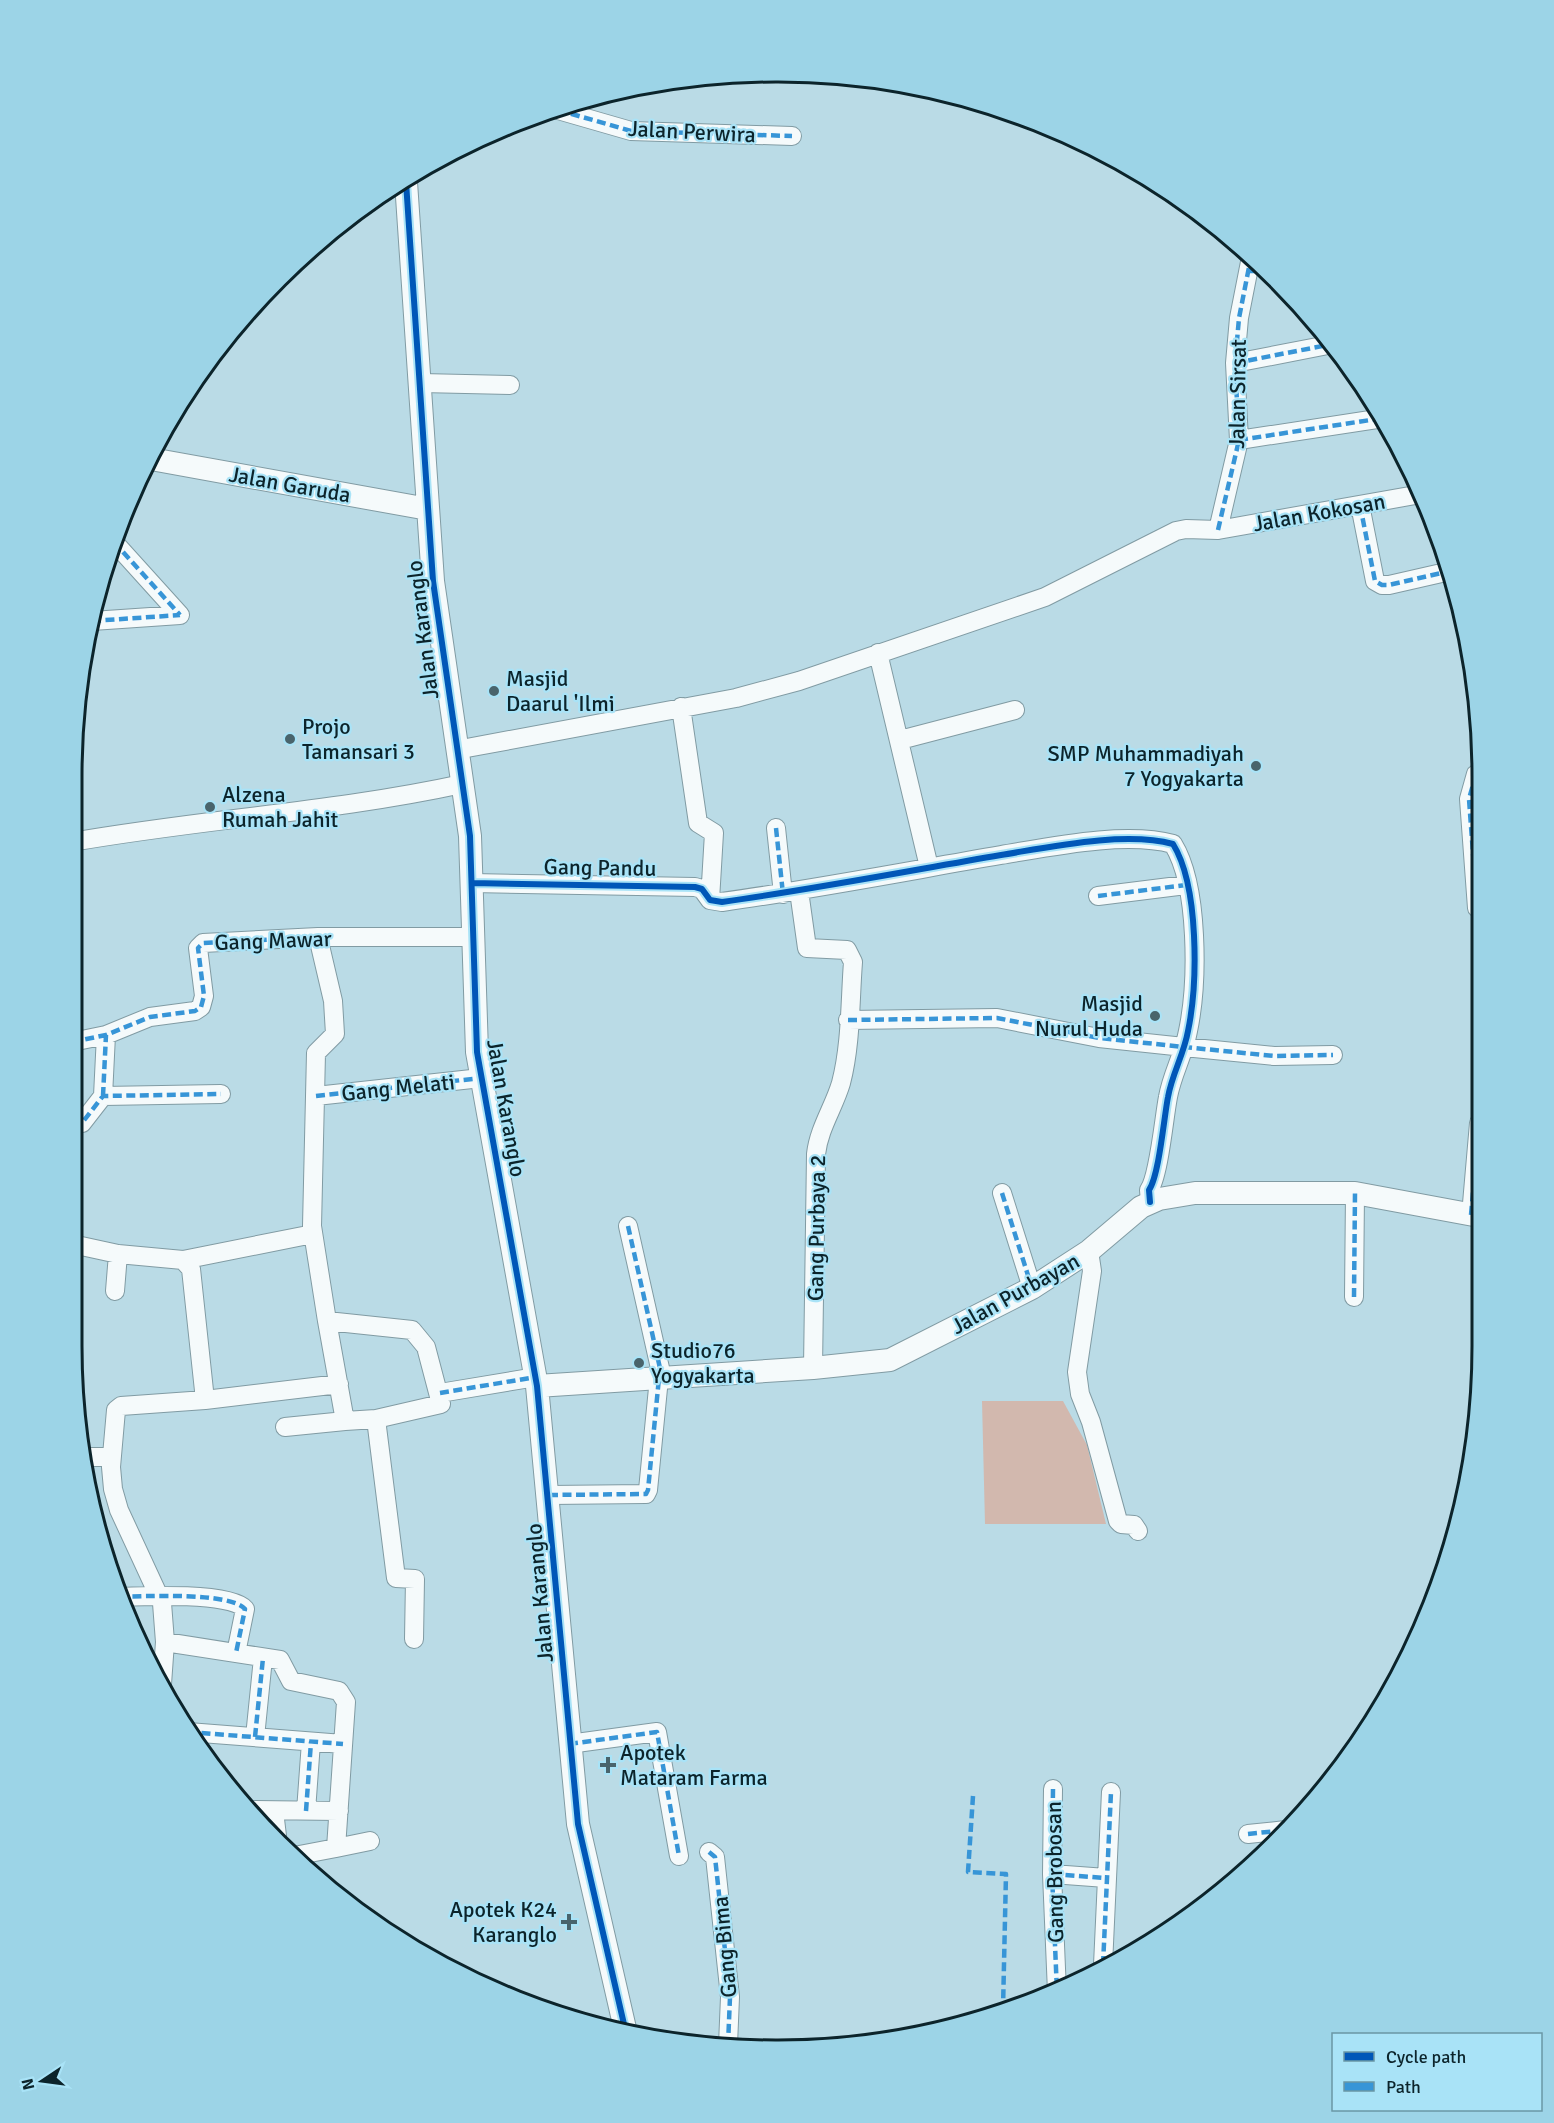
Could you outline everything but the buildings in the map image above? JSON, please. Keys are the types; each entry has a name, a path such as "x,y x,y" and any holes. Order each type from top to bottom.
{"street":[{"name":"Jalan Perwira","path":"572,114 631,130 792,136"},
{"name":"Jalan Karanglo","path":"406,191 421,383 433,581 470,836 477,1052 536,1381 549,1495 569,1744 579,1833 624,2023"},
{"name":"Jalan Sirsat","path":"1218,530 1239,440 1235,363 1253,272"},
{"path":"1235,363 1322,346"},
{"path":"421,383 510,385"},
{"path":"1239,440 1371,419"},
{"name":"Jalan Garuda","path":"159,460 428,509"},
{"name":"Jalan Kokosan","path":"456,750 736,698 788,684 1045,597 1176,531 1218,530 1412,496"},
{"path":"1360,505 1375,580 1382,585 1389,585 1441,573"},
{"path":"101,620 180,615 121,549"},
{"path":"878,653 929,867"},
{"path":"681,707 698,823 714,833 716,901 791,892 1040,848 1092,842 1160,840 1173,843 1178,853 1192,915 1194,954 1189,1030 1169,1090 1149,1190 1150,1202"},
{"path":"900,740 1015,710"},
{"path":"83,840 152,828 388,800 462,784"},
{"path":"1472,788 1469,799 1472,840"},
{"path":"776,828 791,892"},
{"name":"Gang Pandu","path":"472,883 695,887 702,889 716,901"},
{"path":"1098,896 1186,885"},
{"name":"Gang Purbaya 2","path":"791,892 807,948 848,950 852,956 841,1082 821,1130 816,1154 813,1368"},
{"path":"318,937 333,1001 335,1035 316,1053 313,1234 345,1421"},
{"name":"Gang Mawar","path":"83,1040 106,1035 150,1017 195,1011 201,1007 204,996 198,948 202,943 318,937 474,937"},
{"path":"848,1020 997,1018 1098,1038 1274,1056 1333,1055"},
{"path":"83,1121 103,1096 106,1035"},
{"name":"Gang Melati","path":"316,1096 481,1078"},
{"path":"103,1096 221,1094"},
{"path":"1002,1193 1032,1288"},
{"name":"Jalan Purbayan","path":"536,1381 660,1378 813,1368 890,1360 1032,1288 1089,1251 1150,1202 1195,1193 1354,1193 1472,1215"},
{"path":"1354,1193 1354,1297"},
{"path":"549,1495 646,1494 648,1490 660,1378 628,1226"},
{"path":"83,1246 117,1254 183,1260 313,1234"},
{"path":"1089,1251 1092,1271 1077,1372 1078,1387 1091,1422 1118,1521 1121,1524 1134,1525 1138,1531"},
{"path":"115,1291 117,1254"},
{"path":"183,1260 192,1269 205,1400"},
{"path":"285,1427 376,1419 439,1405 442,1400 426,1347 412,1330 327,1322"},
{"path":"440,1393 536,1381"},
{"path":"163,1669 164,1609 119,1510 113,1489 111,1457 116,1410 121,1406 205,1400 339,1384"},
{"path":"376,1419 396,1578 416,1579 414,1639"},
{"path":"92,1457 111,1457"},
{"path":"129,1597 209,1598 244,1606 236,1653"},
{"path":"165,1642 280,1660 291,1681 339,1691 346,1702 336,1848"},
{"path":"255,1737 263,1658"},
{"path":"569,1744 657,1731 679,1856"},
{"path":"201,1733 343,1744"},
{"path":"306,1810 310,1742"},
{"name":"Gang Brobosan","path":"1053,1789 1052,1874 1057,1982"},
{"path":"1103,1958 1111,1792"},
{"path":"261,1810 339,1811"},
{"path":"274,1810 276,1826"},
{"path":"1248,1834 1273,1831"},
{"path":"304,1854 370,1841"},
{"name":"Gang Bima","path":"709,1852 715,1857 730,1997 728,2039"},
{"path":"1052,1874 1106,1878"}],"shaded area":[{"path":"982,1401 1063,1401 1087,1445 1106,1524 985,1524"}],"marked path":[{"path":"571,114 631,131 792,136"},
{"path":"1218,530 1239,440 1235,363 1239,318 1249,268"},
{"path":"1247,271 1252,271"},
{"path":"1235,363 1322,346"},
{"path":"1239,440 1372,420"},
{"path":"1360,505 1375,581 1382,585 1389,585 1441,573"},
{"path":"121,549 180,615"},
{"path":"101,620 180,615"},
{"path":"1472,788 1469,799 1472,840"},
{"path":"776,828 783,894"},
{"path":"1098,896 1186,885"},
{"path":"83,1040 106,1035 150,1017 195,1011 201,1007 204,996 198,948 203,943 318,937"},
{"path":"848,1020 997,1018 1099,1038 1274,1056 1333,1055"},
{"path":"103,1096 106,1035"},
{"path":"316,1096 481,1078"},
{"path":"83,1122 103,1096 221,1094"},
{"path":"1002,1193 1032,1288"},
{"path":"1354,1297 1355,1193"},
{"path":"1471,1215 1472,1204"},
{"path":"628,1226 662,1377"},
{"path":"440,1393 536,1377"},
{"path":"549,1495 646,1494 659,1378"},
{"path":"129,1597 205,1597 237,1604 245,1609 236,1653"},
{"path":"255,1737 263,1658"},
{"path":"569,1744 657,1732 679,1856"},
{"path":"201,1733 343,1744"},
{"path":"306,1811 311,1742"},
{"path":"1053,1789 1052,1874 1057,1982"},
{"path":"1103,1958 1111,1792"},
{"path":"973,1796 968,1872 1006,1874 1003,2003"},
{"path":"1248,1834 1273,1831"},
{"path":"709,1852 715,1857 730,1997 728,2039"},
{"path":"1052,1874 1106,1878"}],"cycle path":[{"path":"407,190 433,581 470,836 477,1052 537,1386 578,1824 624,2023"},
{"path":"472,883 695,887 702,889 710,900 722,902 1087,842 1133,839 1173,844 1182,862 1192,909 1194,987 1186,1039 1166,1106 1156,1172 1149,1190 1150,1202"}],"place":[{"name":"Masjid Daarul 'Ilmi","path":"494,691"},
{"name":"Projo Tamansari 3","path":"290,739"},
{"name":"SMP Muhammadiyah 7 Yogyakarta","path":"1256,766"},
{"name":"Alzena Rumah Jahit","path":"210,807"},
{"name":"Masjid Nurul Huda","path":"1155,1016"},
{"name":"Studio76 Yogyakarta","path":"639,1363"},
{"name":"Apotek Mataram Farma","path":"608,1765"},
{"name":"Apotek K24 Karanglo","path":"569,1922"}]}
